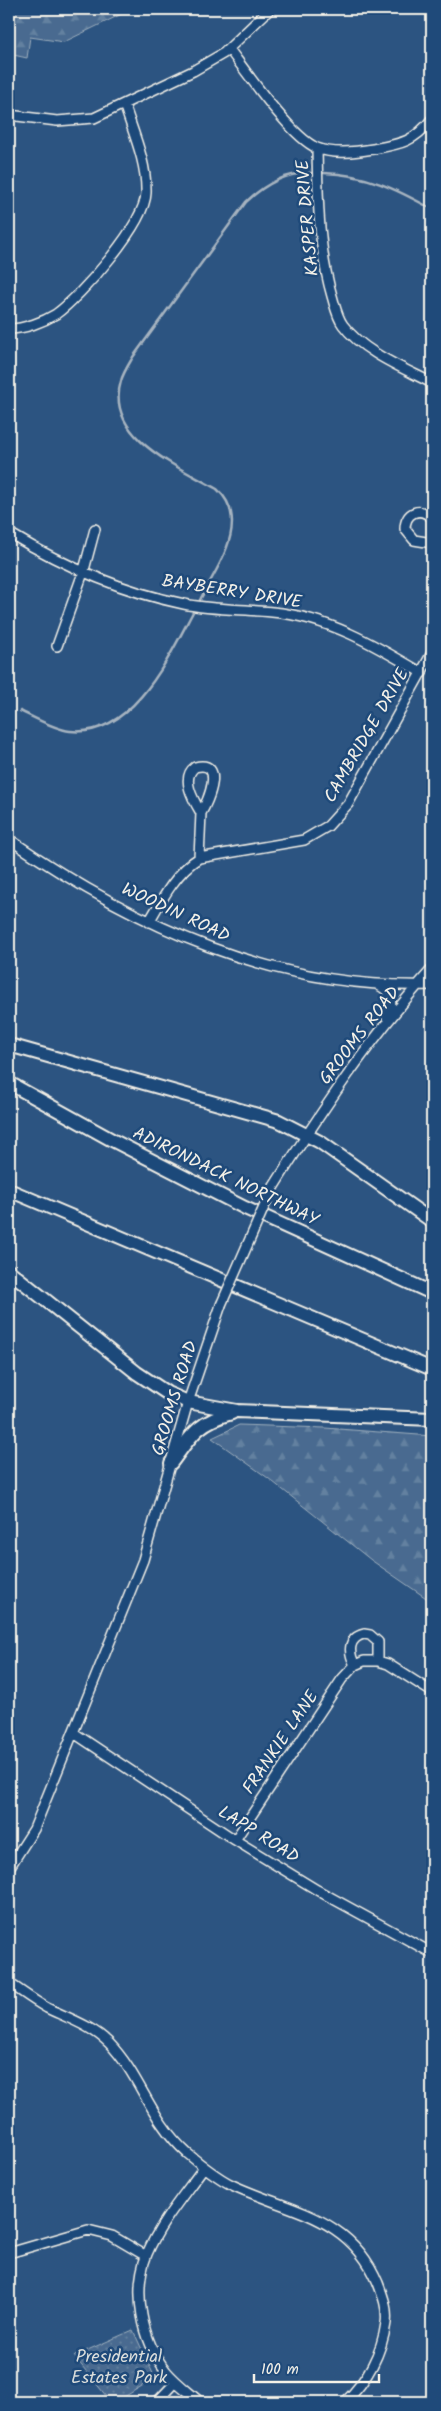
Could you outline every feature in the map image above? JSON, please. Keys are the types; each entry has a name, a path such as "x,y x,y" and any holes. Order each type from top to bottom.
{"highway":[{"path":"9,1045 279,1121 307,1134 432,1221"},
{"name":"ADIRONDACK NORTHWAY","path":"9,1083 112,1140 245,1208 432,1293"},
{"path":"9,1190 432,1368"},
{"path":"9,1271 137,1373 167,1393 188,1402 237,1411 432,1419"},
{"path":"171,1463 193,1433 206,1421 237,1411"}],"street":[{"path":"9,115 57,121 79,121 94,118 193,71 229,49 270,9"},
{"path":"229,49 296,133 317,148 330,152 356,152 397,145 411,140 432,119"},
{"path":"9,329 43,320 56,313 81,290 115,252 138,219 144,206 146,192 141,155 124,104"},
{"name":"KASPER DRIVE","path":"317,148 321,244 326,275 342,324 367,346 432,383"},
{"path":"432,518 424,513 411,513 407,517 405,529 407,534 414,540 432,543"},
{"path":"57,646 84,570 95,529"},
{"name":"BAYBERRY DRIVE","path":"9,533 39,550 84,570 140,592 185,605 273,612 320,622 372,643 422,673"},
{"name":"CAMBRIDGE DRIVE","path":"199,858 304,840 328,826 348,804 432,653"},
{"path":"149,922 160,902 182,873 191,863 199,858 201,813 210,798 213,780 207,768 199,766 191,770 189,784 192,797 201,813"},
{"name":"WOODIN ROAD","path":"9,839 71,879 149,922 183,938 250,962 318,977 373,984 432,985"},
{"name":"GROOMS ROAD","path":"9,1868 34,1829 143,1560 188,1402 221,1305 271,1191 352,1066 385,1024 432,970"},
{"path":"373,984 386,990 391,999 390,1012 385,1024"},
{"path":"378,1661 380,1646 378,1642 370,1635 364,1634 355,1638 350,1647 355,1665 364,1661 378,1661 388,1664 432,1692"},
{"name":"FRANKIE LANE","path":"235,1840 342,1679 355,1665"},
{"name":"LAPP ROAD","path":"74,1733 235,1840 317,1890 432,1953"},
{"path":"9,1983 45,2007 83,2025 108,2042 127,2064 146,2102 169,2135 204,2167 229,2183 310,2216 339,2231 359,2249 366,2258 385,2303 387,2317 385,2332 378,2355 367,2376 345,2402"},
{"path":"200,2402 176,2382 166,2370 146,2336 142,2318 141,2280 146,2256 153,2241 204,2167"},
{"path":"9,2254 88,2230 112,2236 146,2256"},
{"path":"157,2402 176,2382"}],"green space":[{"path":"9,9 132,9 64,42 30,37 27,58 9,54"},
{"path":"239,1425 325,1428 432,1436 432,1602 371,1560 268,1478 212,1438"},
{"name":"Presidential Estates Park","path":"133,2330 155,2378 116,2402 111,2402 74,2356"}],"waterway":[{"path":"200,600 228,544 232,515 227,502 217,489 165,460 148,448 134,434 123,418 119,401 121,381 133,357 246,202 260,190 284,177 311,173"},
{"path":"324,173 354,176 380,184 432,209"},
{"path":"20,711 51,726 70,731 92,730 112,722 130,708 146,691 172,651 193,612"}]}
